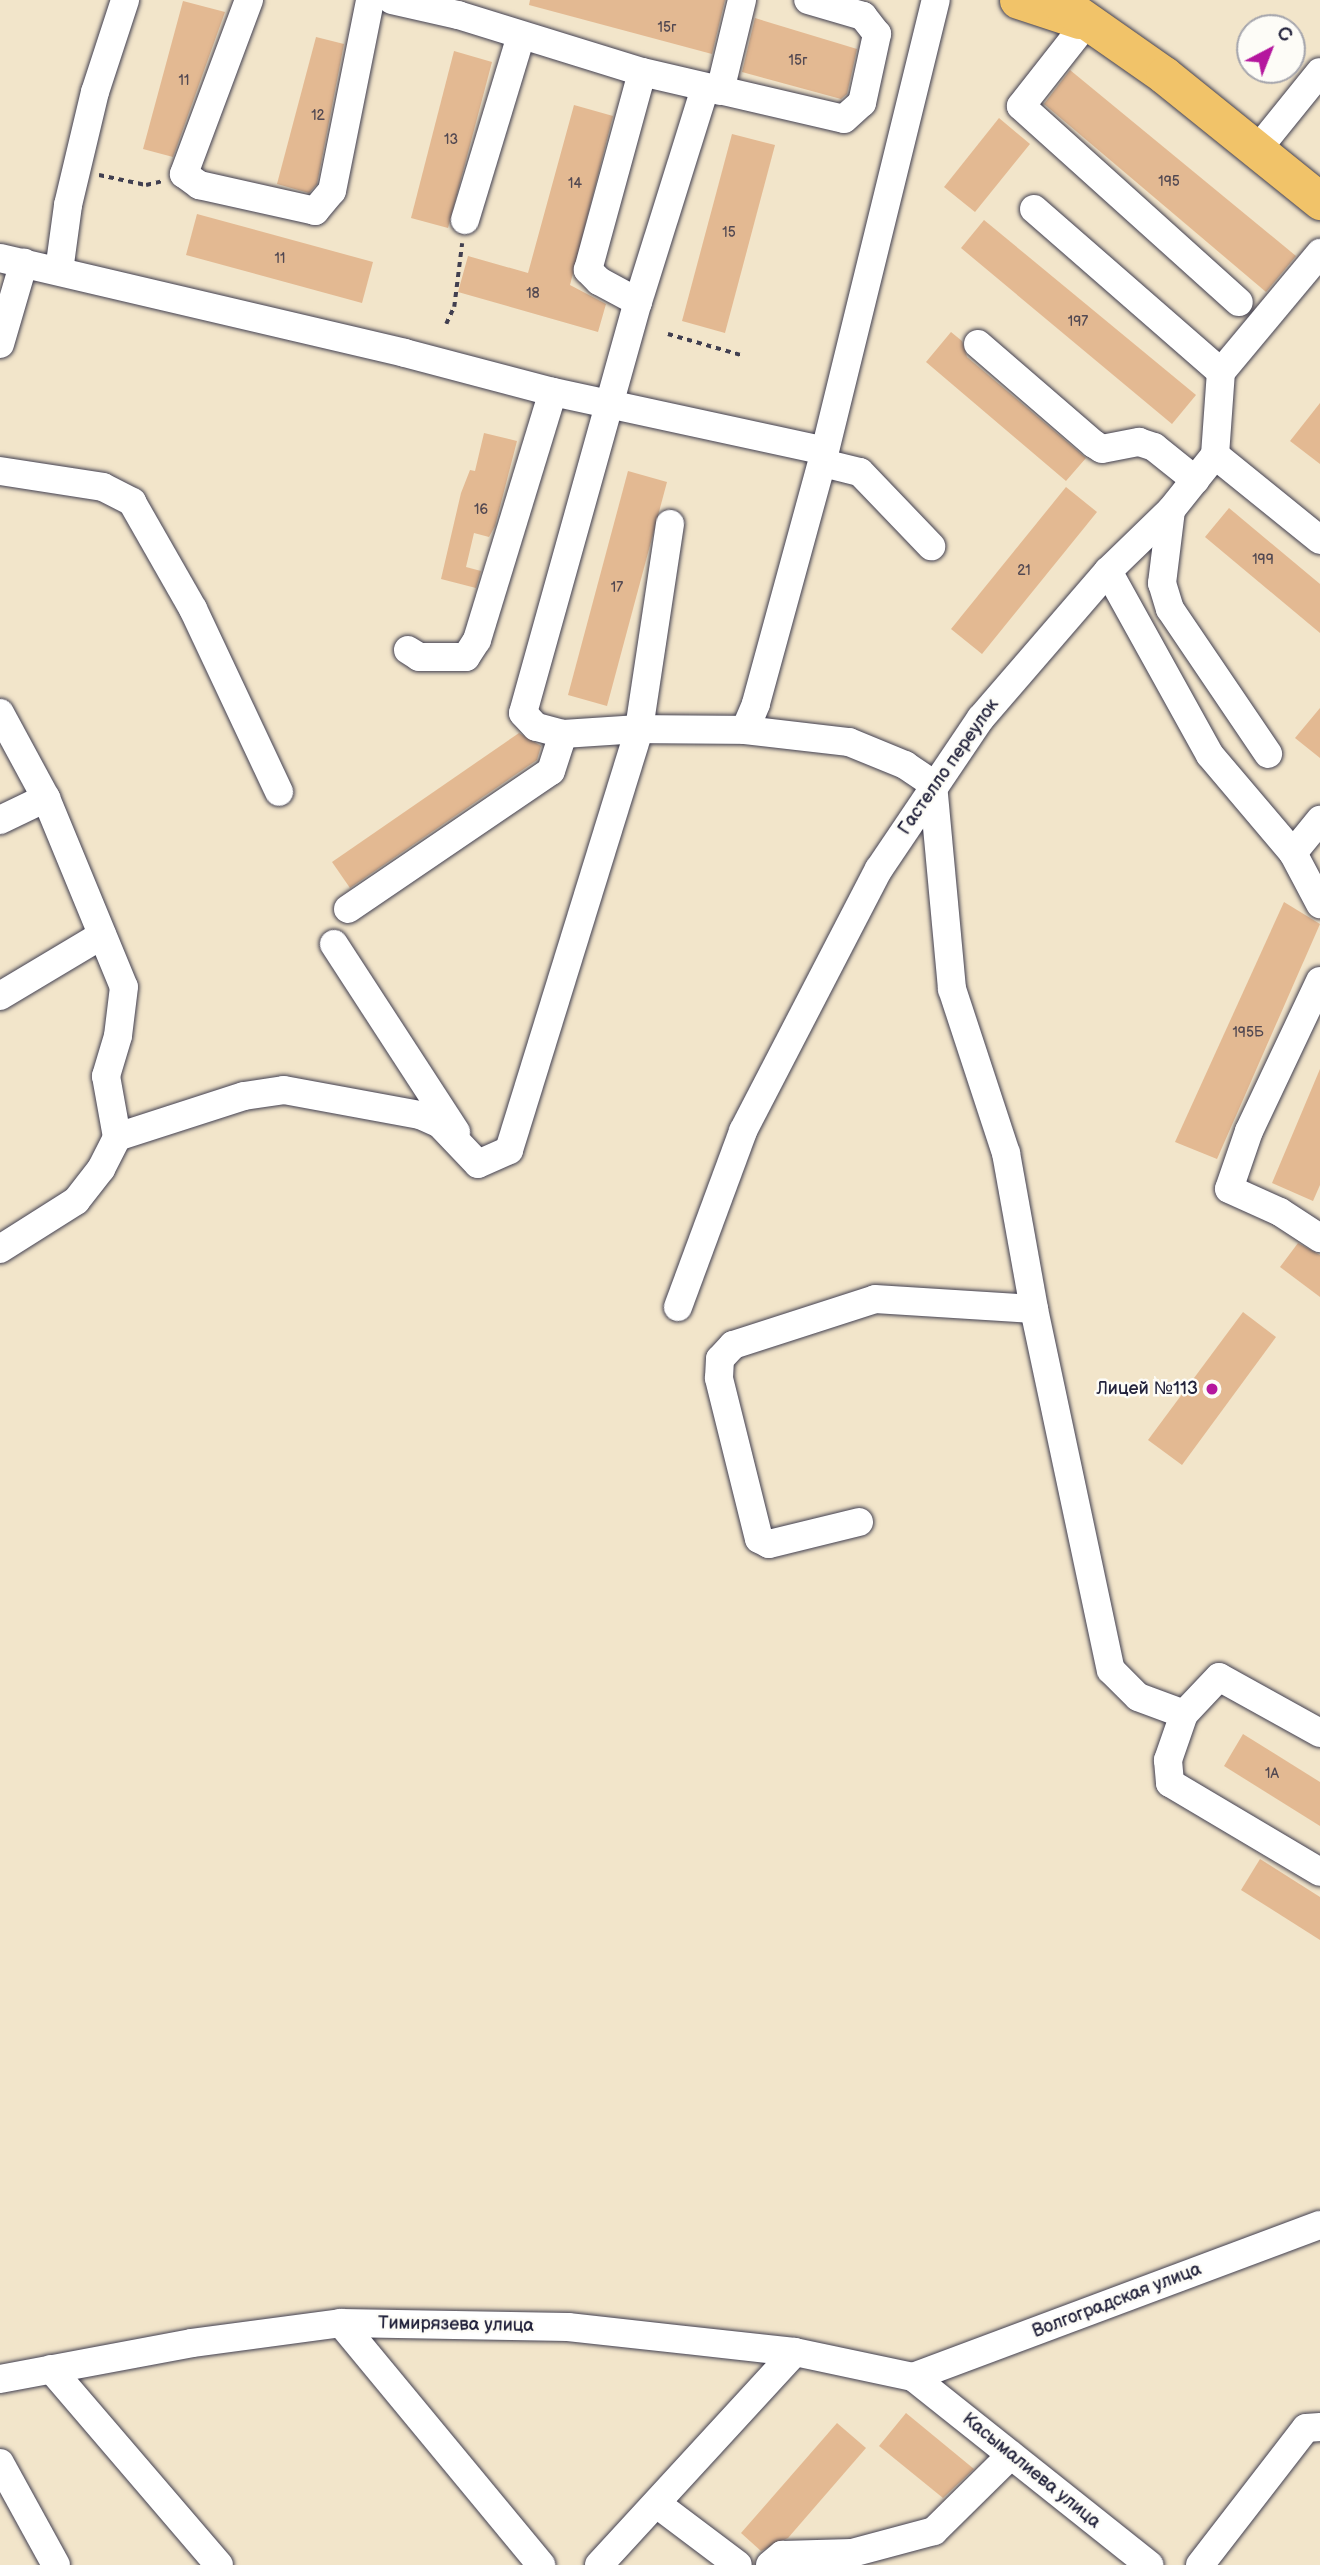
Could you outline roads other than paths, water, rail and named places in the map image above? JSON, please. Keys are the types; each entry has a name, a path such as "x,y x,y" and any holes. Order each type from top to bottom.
{"main road":[{"path":"1018,0 1087,22"},
{"path":"1057,0 1164,75 1320,201"}],"street":[{"path":"59,271 77,168 95,92 125,0"},
{"path":"249,0 184,174 199,185 315,211 332,191 370,0"},
{"path":"392,0 460,8 521,36 642,72 844,119 862,103 877,34 863,16 808,0"},
{"path":"742,0 638,302 523,713 536,727 563,734 639,729 745,730 849,742 905,765 933,784 951,989 1006,1153 1034,1309 1111,1670 1138,1697 1184,1714"},
{"path":"745,730 756,704 824,457 936,0"},
{"path":"1087,22 1021,106 1240,302"},
{"path":"465,220 521,36"},
{"path":"638,302 599,281 588,270 642,72"},
{"path":"1257,150 1320,72"},
{"path":"1034,209 1221,372"},
{"path":"1320,253 1221,372 1215,455 1320,540"},
{"path":"0,344 12,260 824,457 860,472 931,546"},
{"path":"978,344 1094,444 1102,449 1139,442 1154,447 1195,480"},
{"path":"408,650 419,657 466,657 477,640 552,393"},
{"name":"Гастелло переулок","path":"678,1307 743,1131 846,928 933,784 981,718 1108,571 1171,510 1215,455"},
{"path":"0,471 103,487 132,502 193,609 279,792"},
{"path":"1171,510 1162,583 1170,609 1268,754"},
{"path":"478,1164 509,1150 639,729 670,524"},
{"path":"1108,571 1210,755 1293,853 1320,904"},
{"path":"0,713 46,798 124,987 118,1036 106,1076 117,1137 101,1169 76,1201 0,1249"},
{"path":"348,909 551,771 563,734"},
{"path":"0,820 46,798"},
{"path":"1293,853 1320,820"},
{"path":"0,996 102,935"},
{"path":"334,944 478,1164"},
{"path":"1320,981 1249,1131 1228,1189 1280,1212 1320,1238"},
{"path":"117,1137 244,1096 284,1090 420,1115 440,1124 478,1164"},
{"path":"859,1522 769,1544 759,1539 719,1378 720,1359 733,1345 875,1299 1034,1309"},
{"path":"1320,1733 1219,1677 1184,1714 1168,1760 1170,1783 1320,1872"},
{"name":"Волгоградская улица","path":"913,2377 1320,2225"},
{"path":"341,2323 541,2565"},
{"name":"Тимирязева улица","path":"0,2379 192,2343 341,2323 568,2327 795,2352 913,2377"},
{"path":"599,2565 795,2352"},
{"path":"51,2369 219,2565"},
{"name":"Касымалиева улица","path":"913,2377 1146,2564"},
{"path":"1200,2565 1306,2428 1320,2427"},
{"path":"770,2565 782,2554 852,2553 934,2531 1011,2455"},
{"path":"0,2463 56,2565"},
{"path":"657,2504 738,2565"}],"place":[{"name":"Лицей №113","path":"1212,1389"}]}
